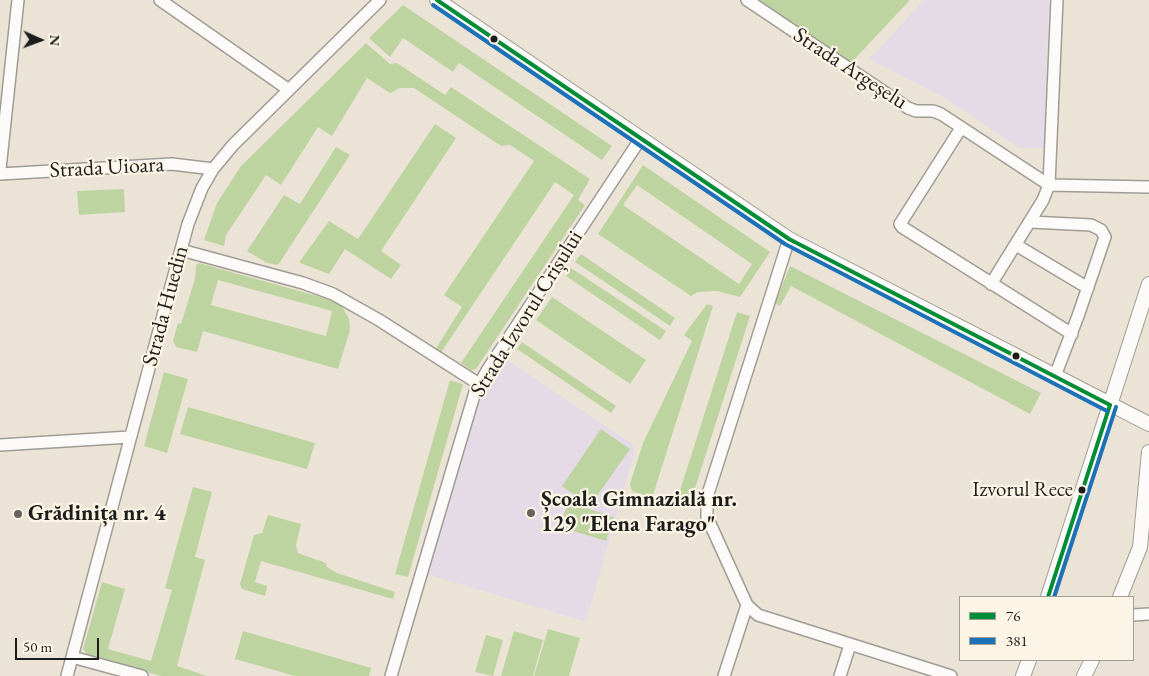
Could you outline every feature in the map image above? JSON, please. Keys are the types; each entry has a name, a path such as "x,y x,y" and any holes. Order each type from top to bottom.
{"street":[{"path":"0,169 18,0"},
{"path":"160,0 289,90"},
{"name":"Strada Huedin","path":"67,676 192,213 213,169 233,145 380,0"},
{"path":"436,0 789,239 1149,424"},
{"name":"Strada Argeșelu","path":"747,0 908,108 916,111 936,112 1049,185"},
{"path":"991,284 1030,222 1049,185 1057,0"},
{"path":"961,128 900,224 991,284 1072,334"},
{"name":"Strada Izvorul Crișului","path":"390,676 472,401 479,384 640,138"},
{"name":"Strada Uioara","path":"0,174 164,164 194,165 213,169"},
{"path":"1049,185 1149,187"},
{"path":"1030,222 1091,225 1101,230 1105,240 1055,376"},
{"path":"789,239 762,319 706,506 707,517 747,605 765,618 951,676"},
{"path":"1016,245 1088,288"},
{"path":"181,250 294,280 332,294 380,320 479,384"},
{"path":"1048,596 1149,284"},
{"path":"0,444 130,437"},
{"path":"1120,596 1140,547 1149,452"},
{"path":"724,676 747,605"},
{"path":"1134,615 1149,614"},
{"path":"840,676 850,645"},
{"path":"72,657 142,676"},
{"path":"1024,676 1029,661"},
{"path":"1084,676 1092,661"}],"shaded area":[{"path":"924,0 1049,0 1044,148 1019,148 943,97 869,59"},
{"name":"Școala Gimnazială nr. 129 \"Elena Farago\"","path":"503,357 631,443 635,450 586,622 427,574 474,408"}],"green space":[{"path":"759,0 910,0 850,64"},
{"path":"403,5 612,146 602,160 459,63 453,72 403,38 390,57 369,38"},
{"path":"366,43 390,64 397,63 445,95 451,87 590,179 578,200 585,205 476,369 471,370 461,363 574,195 555,182 440,354 435,350 462,307 444,295 534,161 510,145 501,146 414,88 400,88 390,93 367,78 332,136 318,127 281,185 266,175 226,235 224,246 204,240 217,203 241,166"},
{"path":"435,124 456,138 381,251 401,265 391,279 345,249 329,274 300,263 329,221 358,239"},
{"path":"336,147 350,155 278,265 267,263 247,251 284,195 300,204"},
{"path":"643,165 770,252 740,297 717,291 698,292 691,296 598,234","holes":["637,185 752,264 739,284 623,205"]},
{"path":"124,189 125,212 79,215 77,191"},
{"path":"581,254 675,318 670,326 575,262"},
{"path":"199,263 335,301 342,306 349,319 350,330 338,369 203,331 197,352 176,347 173,341 178,323 181,324 195,279 196,265","holes":["218,280 332,311 326,336 211,305"]},
{"path":"790,266 1041,393 1030,414 791,286 780,306 775,303"},
{"path":"571,268 666,331 660,340 566,276"},
{"path":"552,297 646,360 630,384 536,320"},
{"path":"707,304 713,306 652,498 632,491 630,484 643,443 692,341 684,335"},
{"path":"737,312 750,316 689,507 676,503"},
{"path":"522,342 616,406 611,413 517,349"},
{"path":"164,372 188,379 167,453 144,446"},
{"path":"450,380 463,384 408,577 395,574"},
{"path":"188,407 315,443 307,469 180,434"},
{"path":"601,429 630,449 590,506 562,486"},
{"path":"193,487 212,492 195,557 205,560 177,666 207,676 161,676 87,655 83,649 102,582 125,589 108,649 151,661 172,590 165,588"},
{"path":"568,502 614,517 606,541 560,527"},
{"path":"268,515 301,524 296,545 298,553 326,563 327,567 337,573 395,592 393,599 261,561 255,582 267,586 265,596 242,589 240,584 254,535 262,533"},
{"path":"548,629 580,638 569,676 534,676"},
{"path":"243,631 371,668 369,676 295,676 235,659"},
{"path":"514,631 543,640 533,676 501,676"},
{"path":"486,635 503,640 493,676 475,672"}],"transit line":[{"name":"76","path":"437,0 789,239 1110,405"},
{"name":"381","path":"433,5 785,244 1107,411"},
{"name":"76","path":"1048,596 1110,405"},
{"name":"381","path":"1054,596 1116,407"}],"place":[{"name":"Izvorul Rece","path":"1082,490"},
{"name":"Școala Gimnazială nr. 129 \"Elena Farago\"","path":"531,513"},
{"name":"Grădinița nr. 4","path":"18,514"}]}
